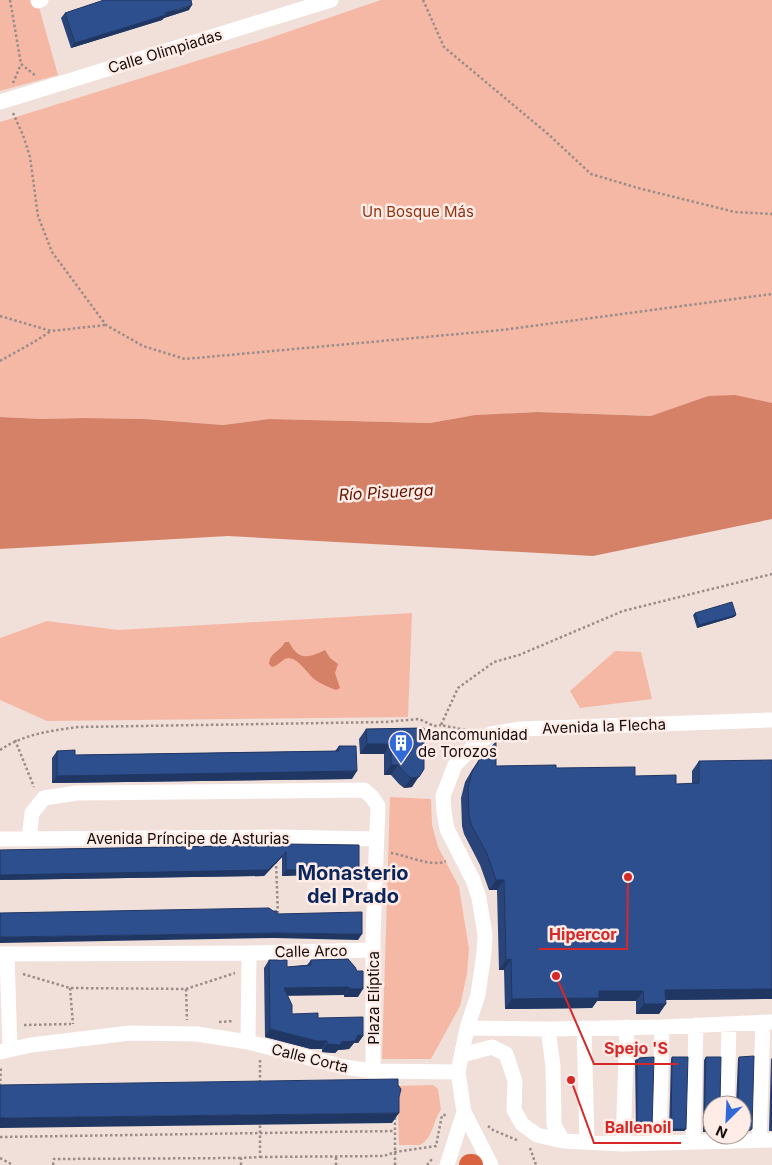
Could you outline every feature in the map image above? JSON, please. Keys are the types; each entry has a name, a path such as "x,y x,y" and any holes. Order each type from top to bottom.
{"street":[{"name":"Calle Olimpiadas","path":"3,101 331,0"},
{"name":"Avenida la Flecha","path":"491,1165 464,1112 458,1072 467,1028 478,995 485,935 478,898 472,880 447,829 444,812 443,796 455,765 475,745 491,734 520,729 770,718"},
{"name":"Plaza Elíptica","path":"29,839 32,813 44,798 77,793 364,790 378,806 375,846 373,950 373,1071"},
{"name":"Avenida Príncipe de Asturias","path":"0,838 275,837 375,846"},
{"name":"Calle Arco","path":"4,954 249,953 373,950"},
{"path":"248,1042 249,953"},
{"path":"4,954 7,970 5,1051"},
{"path":"467,1028 662,1027 767,1022 765,1140 752,1139"},
{"path":"727,1095 729,1024"},
{"path":"693,1142 696,1025"},
{"path":"623,1144 627,1027"},
{"path":"659,1143 662,1027"},
{"path":"584,1028 587,1142"},
{"path":"548,1029 553,1066 554,1125 563,1141"},
{"name":"Calle Corta","path":"5,1051 31,1045 130,1033 197,1034 248,1042 344,1067 373,1071"},
{"path":"462,1055 492,1047 506,1054 515,1081 514,1110 522,1124 537,1135 563,1141 623,1144 702,1141"},
{"path":"373,1071 458,1072"},
{"name":"Avenida la Flecha","path":"447,1165 464,1112"}],"path":[{"path":"10,0 22,64 49,87"},
{"path":"423,0 444,47 548,134 591,174 638,188 735,212 772,214"},
{"path":"3,101 23,135 30,157 38,216 52,252 106,325 142,346 184,359 502,330 772,294"},
{"path":"0,316 51,331 106,325"},
{"path":"0,361 51,331"},
{"path":"441,725 458,688 494,662 519,655 623,611 772,574"},
{"path":"0,750 16,740 41,732 78,727 419,720 434,726 441,725 491,734"},
{"path":"16,740 36,792"},
{"path":"275,837 278,923"},
{"path":"375,846 392,853 431,863 442,864 460,854"},
{"path":"7,970 70,988 186,989 248,968"},
{"path":"70,988 73,1024"},
{"path":"186,989 188,1022"},
{"path":"395,1111 395,1165"},
{"path":"53,1165 54,1159 384,1156 395,1152 436,1146 442,1115 464,1112"},
{"path":"484,1122 493,1130 520,1142"},
{"path":"260,1124 260,1157"},
{"path":"0,1137 395,1131"},
{"path":"529,1146 536,1165"},
{"path":"336,1156 336,1165"},
{"path":"0,1158 13,1165"},
{"path":"241,1158 241,1165"}],"green space":[{"path":"0,0 37,0 58,75 0,91"},
{"name":"Un Bosque Más","path":"381,0 772,0 772,403 708,396 652,416 538,412 475,415 430,423 269,419 223,425 145,419 0,417 0,122 258,42"},
{"path":"412,613 408,717 47,721 0,700 0,638 47,621 118,630"},
{"path":"615,651 641,652 652,699 580,708 570,691"},
{"path":"390,797 431,799 432,825 438,847 459,887 469,949 467,974 460,1006 431,1059 382,1059"},
{"path":"433,1085 438,1089 441,1110 428,1138 420,1145 399,1145 397,1086"}],"water":[{"name":"Río Pisuerga","path":"735,395 772,403 772,519 593,556 228,536 0,549 0,417 145,419 223,425 269,419 430,423 475,415 538,412 651,416 708,396"},
{"path":"285,642 289,642 296,652 304,656 314,655 325,650 330,658 338,664 335,673 340,688 336,690 327,687 314,679 293,659 287,658 272,667 269,664 271,657"}],"building":[{"path":"104,0 191,0 192,5 75,43 65,13"},
{"path":"732,602 736,615 699,625 695,613"},
{"path":"424,728 424,769 419,777 411,778 398,765 391,765 391,744 367,744 366,729"},
{"path":"496,742 496,766 556,765 556,768 635,767 635,776 676,775 676,784 699,783 699,761 772,760 772,989 665,990 666,1004 644,1004 643,991 599,991 599,998 512,999 511,959 506,960 504,880 496,880 487,854 471,824 469,816 468,788 472,772 479,760"},
{"path":"339,746 356,746 357,771 57,776 57,751 75,750 75,755 339,751"},
{"path":"286,844 359,845 359,868 286,870 286,852 268,870 0,875 0,850"},
{"path":"269,908 277,911 277,914 362,912 362,934 278,933 0,937 0,913"},
{"path":"348,959 357,971 363,971 363,989 349,989 349,987 284,988 292,1005 292,1014 318,1013 318,1018 363,1017 363,1036 358,1035 355,1041 341,1042 341,1045 327,1044 327,1041 317,1041 270,1029 269,960 287,960 287,967 311,965 311,960"},
{"path":"754,1056 752,1129 752,1095 738,1095 739,1057"},
{"path":"654,1057 652,1129 637,1129 637,1058"},
{"path":"672,1057 688,1057 686,1129 671,1129"},
{"path":"706,1057 721,1057 720,1095 705,1095"},
{"path":"398,1079 398,1085 401,1089 399,1113 0,1118 0,1085"},
{"path":"772,1085 772,1128 771,1128"}],"place":[{"name":"Mancomunidad de Torozos","path":"401,764"},
{"name":"Hipercor","path":"628,877"},
{"name":"Spejo 'S","path":"556,976"},
{"name":"Ballenoil","path":"571,1080"}],"district":[{"name":"Monasterio del Prado","path":"353,884"}]}
